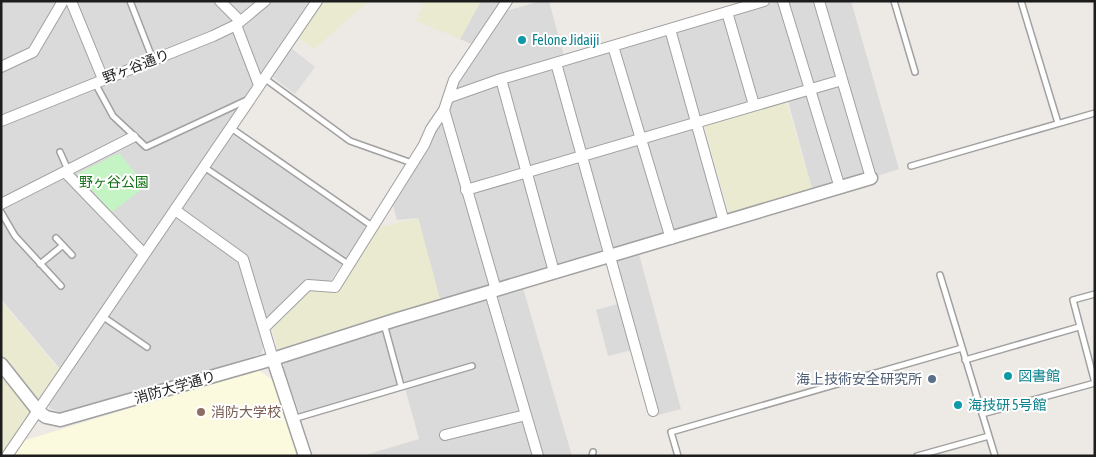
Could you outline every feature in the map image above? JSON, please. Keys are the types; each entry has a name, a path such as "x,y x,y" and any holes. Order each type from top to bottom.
{"street":[{"path":"3,64 33,52 63,1"},
{"path":"71,1 99,81"},
{"path":"220,1 238,23 262,82"},
{"name":"野ヶ谷通り","path":"1,121 213,36 238,23 265,1"},
{"path":"7,456 39,412 101,315 317,1"},
{"path":"264,328 308,285 335,287 444,110 450,97 454,80 507,1"},
{"path":"450,97 501,79 764,1"},
{"path":"784,1 840,188"},
{"path":"819,1 871,178"},
{"path":"727,12 754,105"},
{"path":"670,29 724,222"},
{"path":"613,46 671,239"},
{"path":"556,63 654,411"},
{"path":"501,79 554,272"},
{"path":"466,190 842,80"},
{"path":"444,110 538,456"},
{"path":"1,204 133,136"},
{"path":"67,171 144,254"},
{"name":"消防大学通り","path":"39,412 46,417 60,420 273,359 384,323 871,178"},
{"path":"175,210 242,259 304,456"},
{"path":"1,364 39,412"},
{"path":"444,435 448,436 526,415"}],"lane":[{"path":"138,1 131,3 153,60"},
{"path":"894,1 915,72"},
{"path":"1021,1 1058,123"},
{"path":"99,81 114,116 146,147 251,98"},
{"path":"262,82 350,141 412,163"},
{"path":"911,166 1095,113"},
{"path":"231,128 372,226"},
{"path":"60,152 67,171"},
{"path":"204,167 348,264"},
{"path":"1,212 15,236 60,286"},
{"path":"56,238 72,255"},
{"path":"40,264 62,246"},
{"path":"940,275 995,456"},
{"path":"982,414 1095,383 1093,368 1072,300 1095,294"},
{"path":"101,315 146,346"},
{"path":"384,323 402,386"},
{"path":"965,360 1079,327"},
{"path":"678,456 671,432 962,348"},
{"path":"293,419 472,366"},
{"path":"917,456 989,436"}],"shaded area":[{"path":"1,1 218,1 226,8 233,22 257,84 61,370 1,299"},
{"path":"225,1 314,1 264,75 257,70 238,16"},
{"path":"481,1 504,1 496,14 540,1 549,1 565,60 571,61 779,1 851,1 899,169 814,196 787,97 692,124 719,217 636,243 681,409 651,417 632,350 608,356 596,310 618,304 607,262 523,288 572,456 362,456 419,439 388,326 443,311 418,218 397,220 392,201 473,45 460,39"},
{"path":"291,48 315,67 295,94 270,75"},
{"path":"233,135 368,225 329,283 306,282 260,326 264,344 261,354 61,413 49,408 49,404 181,205"},
{"path":"382,329 397,385 300,414 283,367 286,358"},
{"name":"消防大学校","path":"257,369 278,384 299,456 12,456 23,441"}],"green space":[{"path":"324,1 369,1 314,49 297,37"},
{"path":"425,1 481,1 460,39 416,21"},
{"path":"786,102 812,189 729,213 704,125"},
{"name":"野ヶ谷公園","path":"119,153 146,186 112,212 77,174"},
{"path":"418,218 440,299 278,349 272,329 313,288 334,289 379,227"},
{"path":"1,301 59,370 38,398 39,412 8,456 1,456"}],"place":[{"name":"Felone Jidaiji","path":"522,40"},
{"name":"図書館","path":"1008,376"},
{"name":"海上技術安全研究所","path":"932,379"},
{"name":"海技研 5号館","path":"958,405"},
{"name":"消防大学校","path":"201,412"}]}
